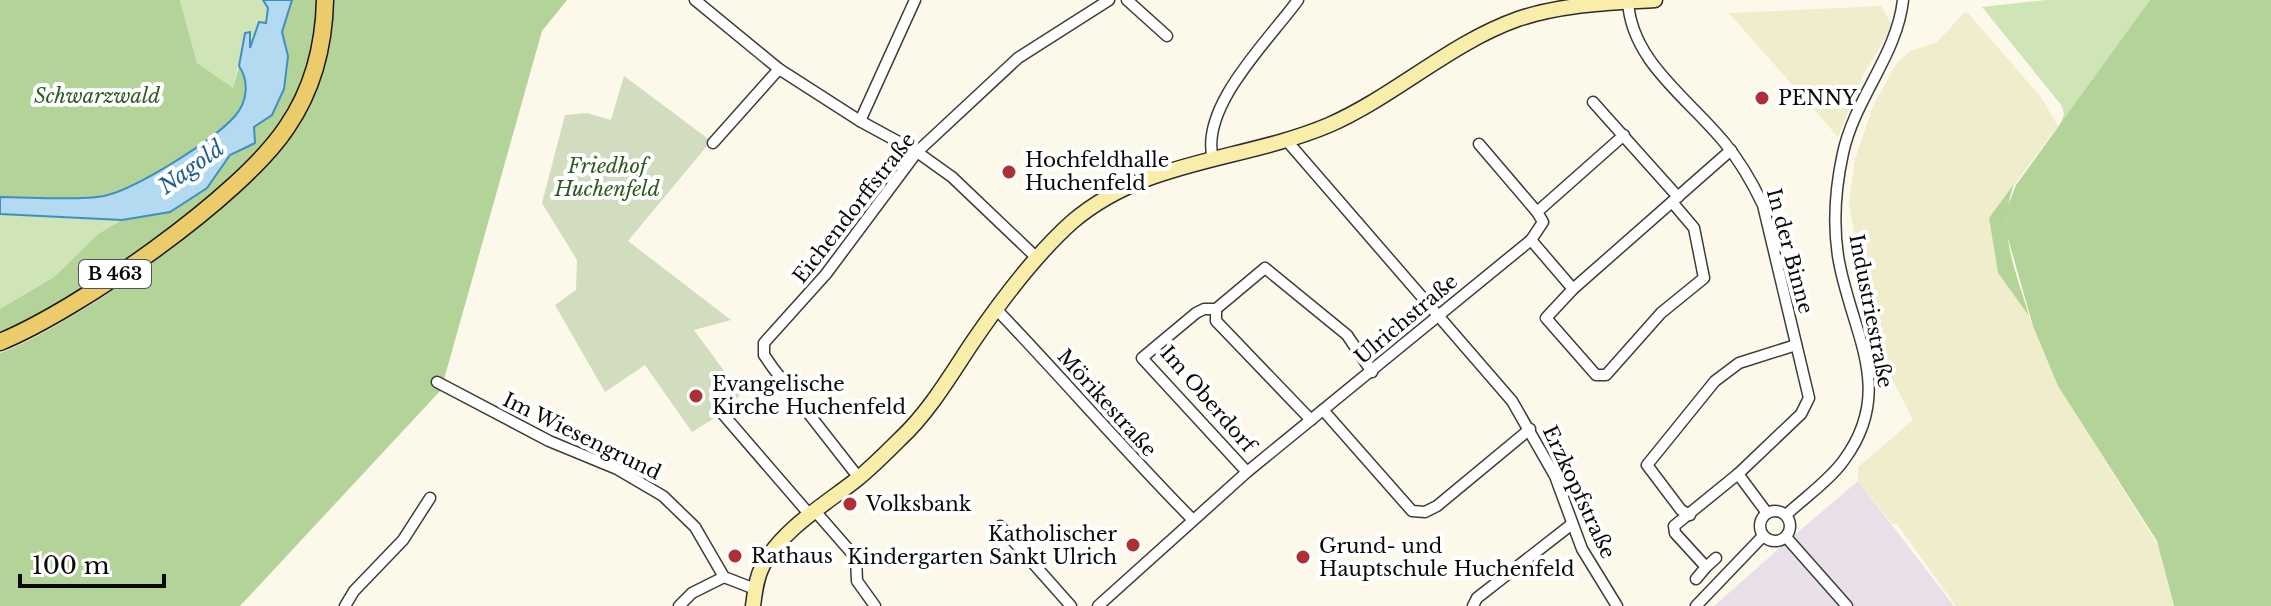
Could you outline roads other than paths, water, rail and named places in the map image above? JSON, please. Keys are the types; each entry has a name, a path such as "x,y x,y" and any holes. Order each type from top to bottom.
{"main road":[{"name":"B 463","path":"0,342 49,317 153,248 222,195 266,154 288,126 309,87 322,37 325,0"},
{"path":"753,606 763,565 813,513 859,478 904,436 997,310 1070,224 1127,185 1186,164 1287,141 1367,104 1486,33 1519,19 1586,3 1655,0"}],"street":[{"path":"695,0 779,69 860,121 917,152 952,177 1038,259"},
{"path":"860,121 915,0"},
{"name":"Eichendorffstraße","path":"859,478 773,368 764,355 764,343 826,274 917,152 1018,58 1109,0"},
{"path":"1127,0 1167,36"},
{"path":"1213,159 1212,133 1232,87 1298,0"},
{"name":"Industriestraße","path":"1786,515 1843,461 1870,406 1862,341 1838,256 1836,207 1843,152 1857,108 1898,32 1903,0"},
{"name":"In der Binne","path":"1628,1 1629,25 1638,48 1731,150 1749,176 1763,205 1809,398 1808,407 1738,474"},
{"path":"713,143 779,69"},
{"path":"1593,102 1624,135 1675,199 1694,228 1704,278 1661,313 1606,375 1596,375 1546,318 1573,289 1675,199 1731,150"},
{"path":"1537,212 1624,135"},
{"name":"Erzkopfstraße","path":"1287,141 1512,401 1555,476 1582,549 1617,606"},
{"path":"1479,144 1537,212 1543,222 1531,240 1573,289"},
{"name":"Ulrichstraße","path":"1098,606 1247,472 1531,240"},
{"name":"Im Oberdorf","path":"1247,472 1142,358 1196,313 1216,309 1265,268 1347,335 1372,372"},
{"path":"1216,309 1216,321 1311,420"},
{"name":"Mörikestraße","path":"997,310 1075,392 1102,428 1192,519"},
{"path":"1690,515 1681,510 1647,465 1715,381 1739,363 1796,345"},
{"name":"Im Wiesengrund","path":"437,382 549,441 617,469 663,496 695,527 724,577"},
{"path":"1323,410 1412,511 1425,512 1437,506 1530,429"},
{"path":"722,413 856,558 857,581 875,606"},
{"path":"1706,567 1675,533 1674,526 1738,474 1767,513"},
{"path":"345,606 354,591 403,540 430,498"},
{"path":"1775,511 1786,515 1790,528 1786,537 1777,542 1763,536 1760,522 1767,513 1775,511"},
{"path":"1473,606 1477,598 1572,524"},
{"path":"1000,526 1071,606"},
{"path":"1696,606 1763,536"},
{"path":"1786,537 1847,606"},
{"path":"1696,579 1716,558"},
{"path":"679,606 692,593 724,577 755,589"}],"water":[{"name":"Nagold","path":"263,0 292,0 282,32 288,56 284,89 272,115 254,127 255,143 230,155 207,188 170,212 122,220 0,214 0,197 81,198 118,192 174,162 225,126 245,98 244,78 239,66 245,33 250,32 250,48 259,22 266,23 268,8"}],"place":[{"name":"PENNY","path":"1762,98"},
{"name":"Hochfeldhalle Huchenfeld","path":"1009,172"},
{"name":"Evangelische Kirche Huchenfeld","path":"696,396"},
{"name":"Volksbank","path":"850,504"},
{"name":"Katholischer Kindergarten Sankt Ulrich","path":"1133,545"},
{"name":"Rathaus","path":"735,556"},
{"name":"Grund- und Hauptschule Huchenfeld","path":"1303,557"}],"park label":[{"name":"Schwarzwald","path":"97,96"},
{"name":"Friedhof Huchenfeld","path":"607,178"}]}
